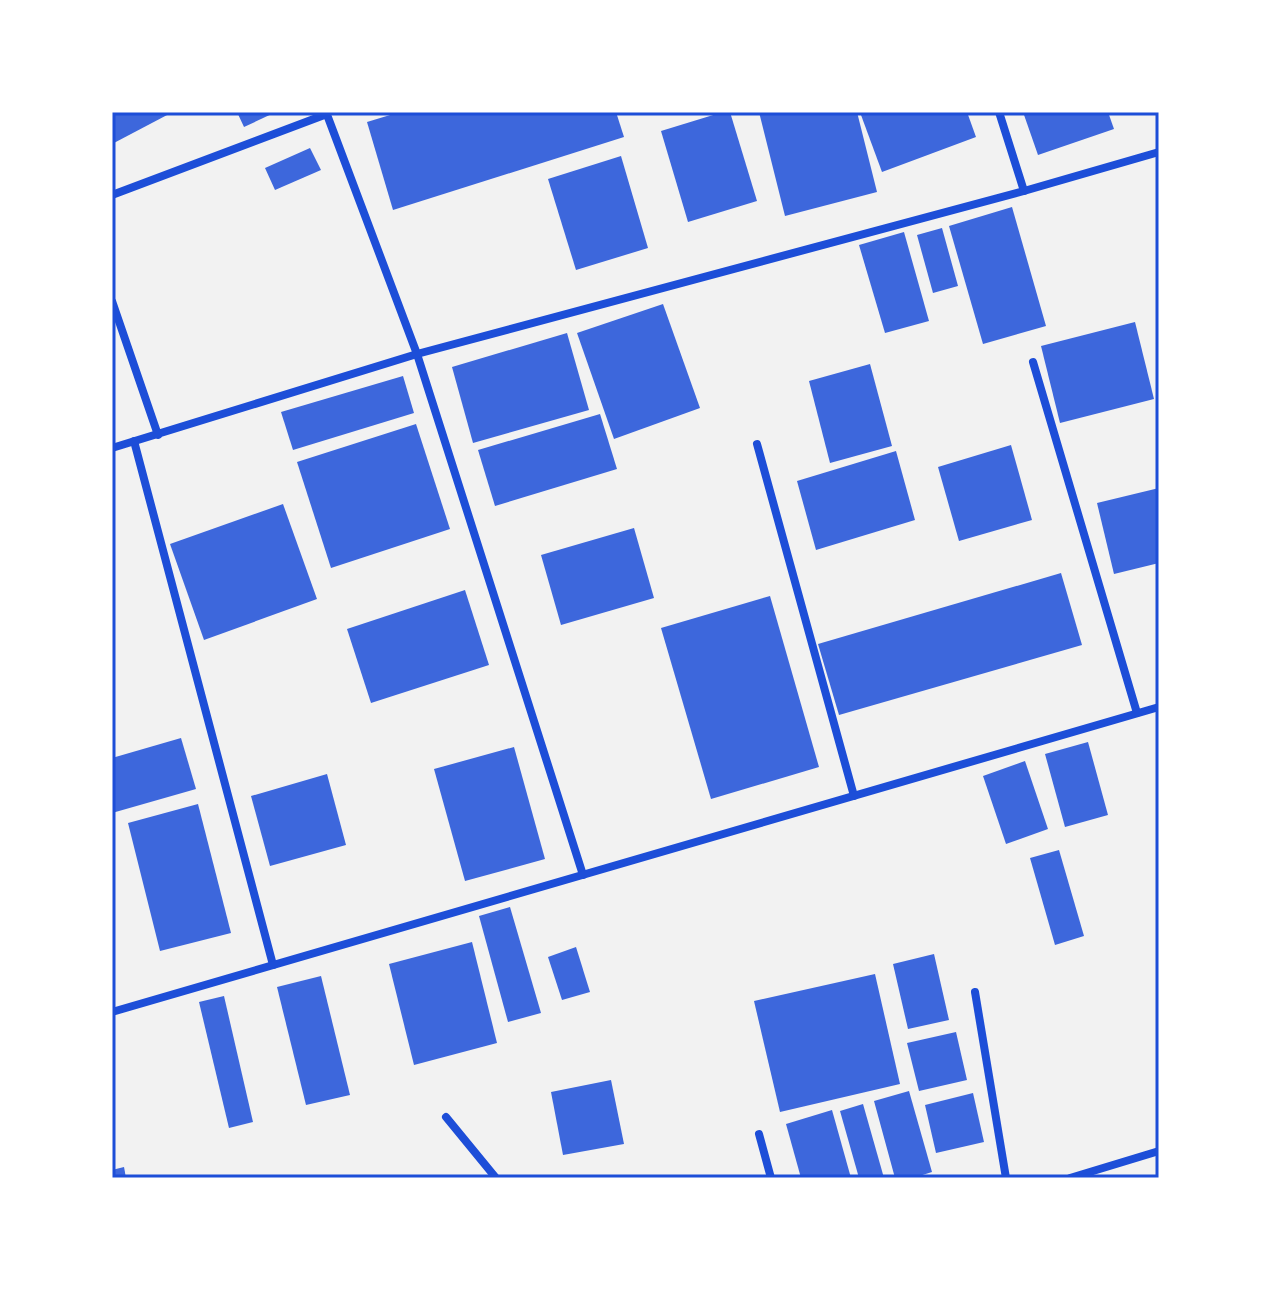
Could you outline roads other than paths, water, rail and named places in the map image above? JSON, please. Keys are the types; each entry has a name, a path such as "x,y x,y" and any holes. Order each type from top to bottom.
{"street":[{"path":"999,112 1024,191"},
{"path":"112,195 326,113 417,354 583,875"},
{"path":"112,448 417,354 1159,152"},
{"path":"112,301 158,435"},
{"path":"1033,362 1137,713"},
{"path":"134,441 273,965"},
{"path":"757,444 854,796"},
{"path":"112,1012 1159,707"},
{"path":"975,992 1006,1178"},
{"path":"446,1117 496,1178"},
{"path":"759,1134 771,1178"},
{"path":"1070,1178 1159,1151"}]}
